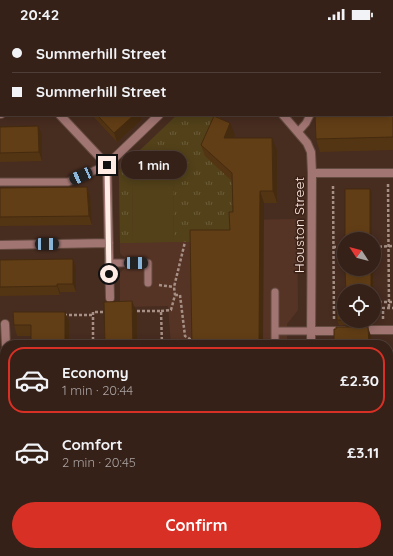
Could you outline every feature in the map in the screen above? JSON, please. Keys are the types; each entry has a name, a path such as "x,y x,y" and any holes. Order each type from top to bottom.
{"street":[{"path":"61,116 107,165 110,298"},
{"path":"107,165 157,116"},
{"name":"Houston Street","path":"284,116 307,143 311,152 311,340"},
{"path":"312,173 390,174"},
{"path":"0,245 109,243"},
{"path":"5,324 5,340"},
{"path":"311,331 393,330"}],"lane":[{"path":"298,132 306,123 310,116"},
{"path":"0,182 68,182 107,165"},
{"path":"109,263 148,263 148,283"},
{"path":"275,292 275,340"},
{"path":"275,331 311,331"}],"path":[{"path":"333,173 334,331"},
{"path":"389,308 388,246 390,174"},
{"path":"132,311 171,310 174,287 185,242"},
{"path":"381,246 393,246"},
{"path":"174,295 180,296 185,336 190,340"},
{"path":"381,302 393,302"},
{"path":"161,310 162,340"},
{"path":"62,316 93,314 93,340"}],"shaded area":[{"path":"176,116 217,116 206,156 232,180 233,220 297,219 298,310 287,324 288,340 171,340 168,306 120,307 120,273 124,269 124,257 120,253 119,170"}],"green space":[{"path":"176,116 218,116 222,120 206,156 232,180 234,242 174,242 173,179 132,180 133,243 120,243 119,170"},
{"path":"173,179 174,242 133,243 132,180"}],"building":[{"path":"98,116 133,116 114,133"},
{"path":"214,116 230,123 224,138 272,138 273,191 260,191 259,340 192,340 190,230 230,230 229,212 233,212 232,173 201,145"},
{"path":"315,116 393,116 393,137 316,139"},
{"path":"38,126 39,152 0,153 0,127"},
{"path":"87,187 89,216 0,217 0,188"},
{"path":"345,189 370,189 370,232 345,232"},
{"path":"73,259 73,284 57,284 57,286 0,287 0,260"},
{"path":"345,276 371,276 371,284 346,284"},
{"path":"132,301 133,340 105,340 104,302"},
{"path":"13,312 65,312 65,340 31,340 31,325 14,325"},
{"path":"336,327 368,328 369,340 334,340 334,329 336,329"}],"route":[{"path":"107,165 109,274"}]}
